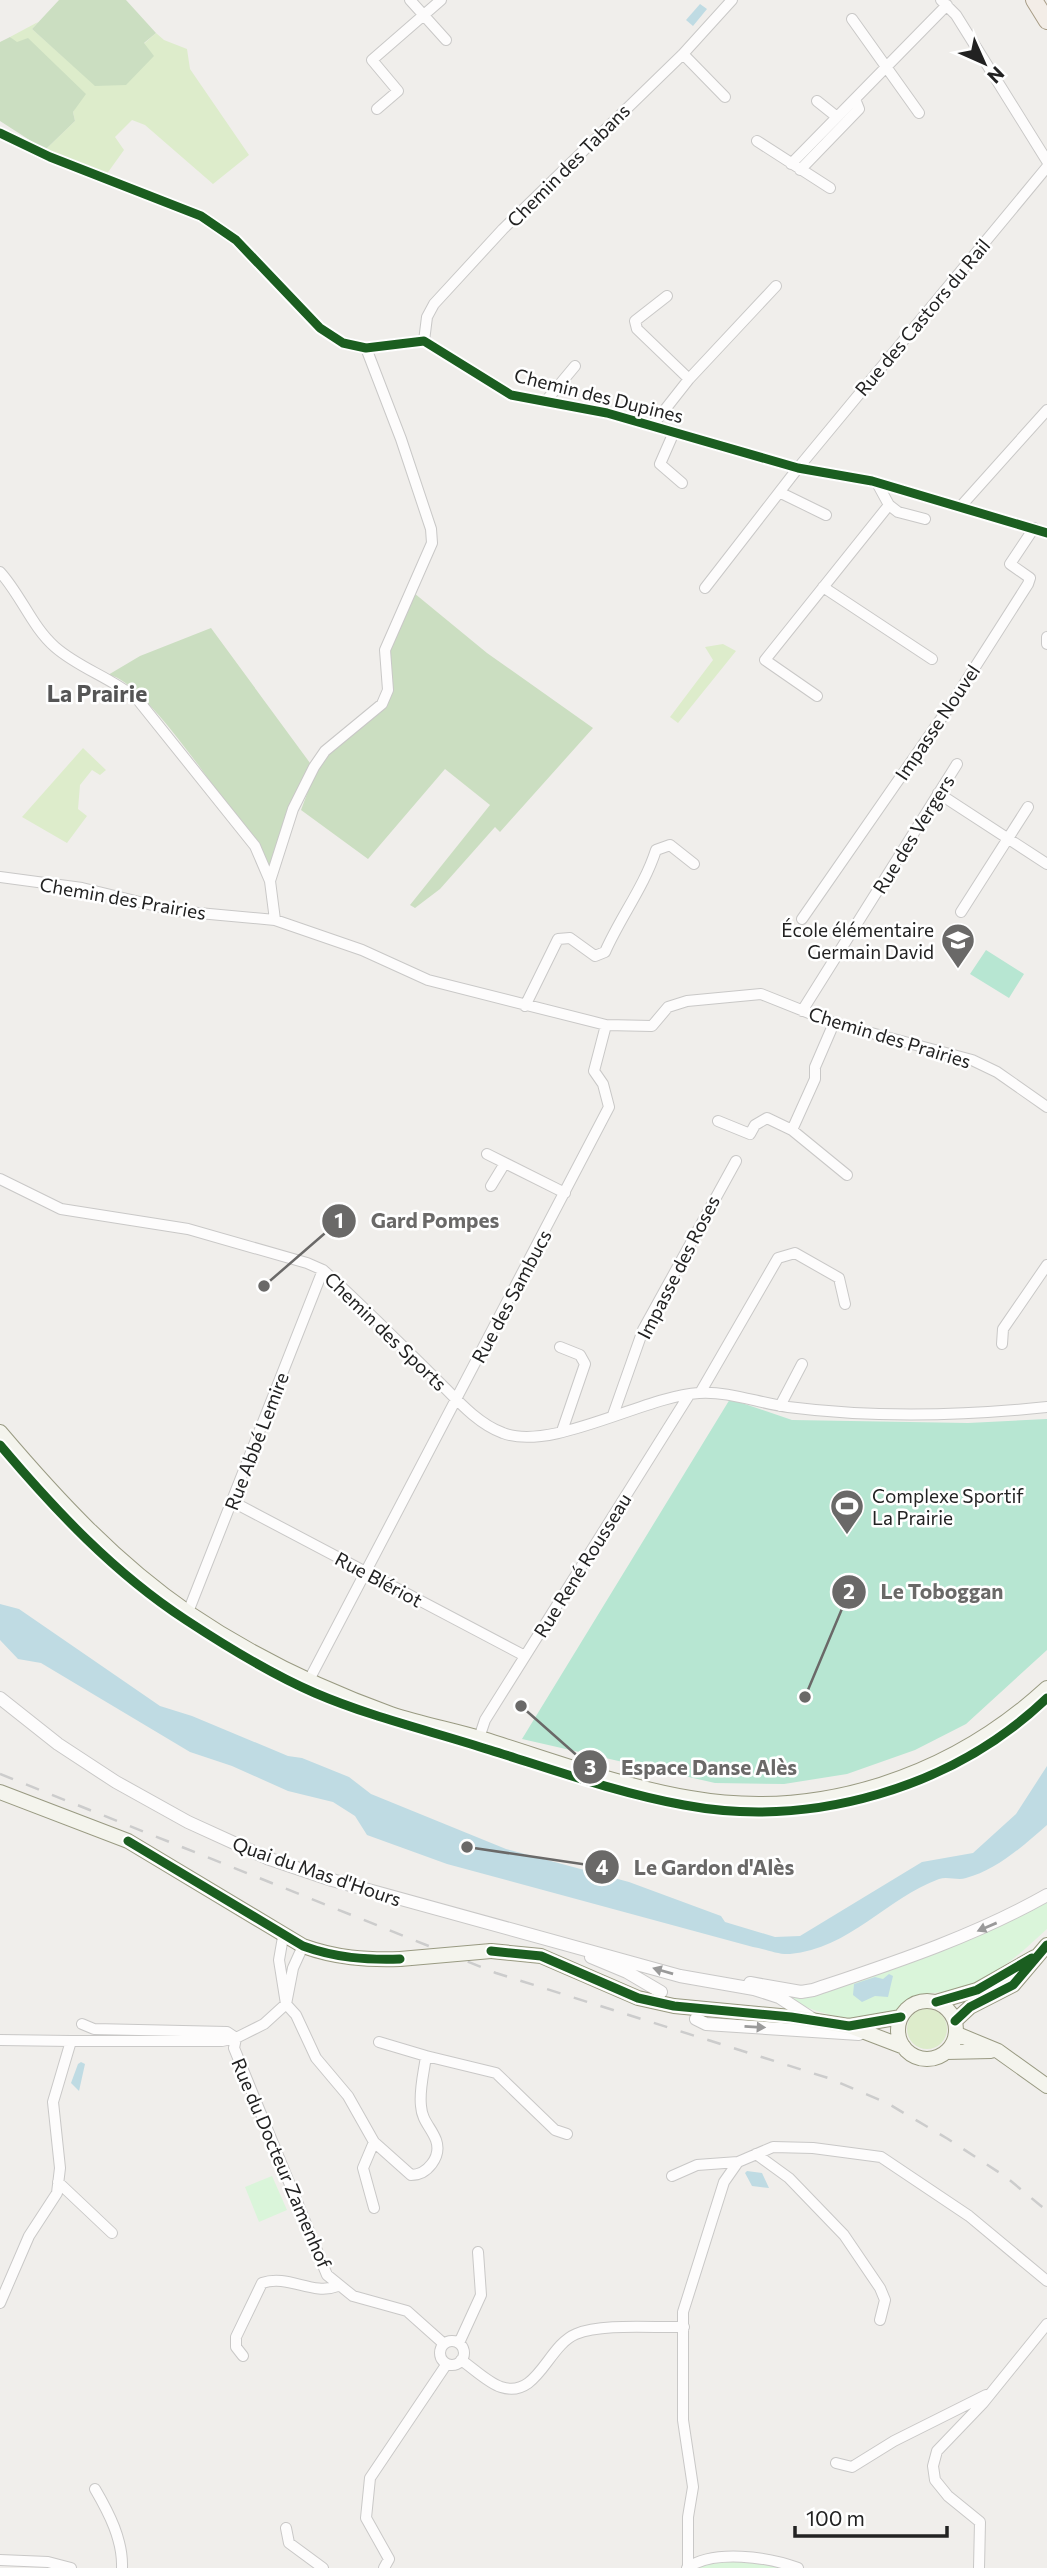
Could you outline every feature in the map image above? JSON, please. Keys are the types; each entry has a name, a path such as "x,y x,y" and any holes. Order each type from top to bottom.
{"main road":[{"path":"0,1432 76,1518 137,1573 188,1612 309,1680 393,1714 593,1773 690,1798 734,1803 804,1801 896,1781 961,1753 996,1731 1047,1688"},
{"path":"0,1792 128,1841 283,1937 325,1954 362,1960 491,1951 541,1956 638,1998 674,2006 849,2026 904,2047"},
{"path":"849,2026 901,2017 919,2002 936,2002 977,1990 1035,1957 1047,1945"},
{"path":"947,2052 956,2028 970,2007 1013,1984 1027,1972 1035,1957"},
{"path":"936,2002 951,2012 956,2028 998,2051 1047,2086"},
{"path":"901,2017 898,2032 904,2047 911,2054 929,2059 947,2052 998,2051"}],"street":[{"path":"410,0 446,40"},
{"path":"377,109 398,91 372,60 441,0"},
{"name":"Chemin des Tabans","path":"424,341 427,317 434,304 503,229 683,54 732,0"},
{"path":"796,167 836,117 887,67 944,3 1047,161"},
{"path":"852,19 919,113"},
{"path":"683,54 725,97"},
{"path":"796,167 859,109 855,99"},
{"path":"817,101 836,117"},
{"path":"0,133 50,157 201,216 236,240 331,337 366,348 424,341"},
{"path":"757,141 830,188"},
{"name":"Rue des Castors du Rail","path":"798,468 1047,167"},
{"path":"652,426 689,379 776,286"},
{"path":"667,296 635,321 637,329 689,379"},
{"name":"Chemin des Dupines","path":"424,341 511,395 607,413 798,468 877,482 1047,533"},
{"path":"270,881 293,809 314,766 326,751 382,704 388,690 385,650 432,543 431,529 401,439 366,348"},
{"name":"Chemin des Dupines","path":"545,402 575,366"},
{"path":"961,506 1047,410"},
{"name":"Chemin des Dupines","path":"674,432 660,464 682,483"},
{"path":"705,587 798,468"},
{"path":"877,482 889,505 898,512 925,519"},
{"path":"781,493 826,515"},
{"path":"817,696 765,660 889,505"},
{"name":"Impasse Nouvel","path":"802,919 954,700 1028,584 1030,578 1027,573 1010,564 1034,528"},
{"path":"0,572 53,646 79,665 115,681 138,700 254,846 270,881 275,920"},
{"path":"823,587 932,659"},
{"path":"1047,637 1047,644"},
{"name":"Rue des Vergers","path":"802,1011 957,764"},
{"path":"938,793 1047,864"},
{"path":"961,912 1028,807"},
{"path":"525,1006 558,939 570,938 595,956 605,952 619,922 646,880 656,850 670,845 694,864"},
{"name":"Chemin des Prairies","path":"0,877 82,888 177,911 275,920 362,950 428,980 606,1025 652,1026 668,1007 687,1001 761,994 834,1023 972,1060 997,1072 1047,1107"},
{"path":"792,1130 815,1079 815,1067 834,1023"},
{"name":"Rue des Sambucs","path":"309,1680 609,1107 603,1084 594,1071 606,1025"},
{"path":"719,1121 750,1133 755,1125 767,1118 792,1130 847,1175"},
{"path":"487,1154 565,1193"},
{"name":"Impasse des Roses","path":"613,1415 643,1330 736,1161"},
{"path":"491,1186 505,1163"},
{"name":"Chemin des Sports","path":"0,1179 61,1209 188,1229 323,1270 457,1399 486,1425 506,1435 537,1437 562,1432 613,1415 695,1394 735,1395 780,1406 938,1416 1047,1407"},
{"name":"Rue René Rousseau","path":"479,1738 485,1720 695,1394 778,1258 795,1253 839,1278 845,1304"},
{"path":"1002,1344 1003,1329 1047,1265"},
{"name":"Rue Abbé Lemire","path":"188,1612 323,1270"},
{"path":"560,1347 580,1355 585,1364 562,1432"},
{"path":"780,1406 802,1364"},
{"name":"Rue Blériot","path":"233,1502 525,1656"},
{"name":"Quai du Mas d'Hours","path":"0,1698 58,1744 116,1782 188,1822 239,1846 332,1880 544,1939 578,1945 680,1976 779,1997 814,2020"},
{"path":"729,1985 755,1982 801,1992 813,1990 956,1940 998,1922 1047,1895"},
{"path":"283,1937 279,1960 286,2004 296,2015 316,2058 348,2096 374,2142 411,2175 420,2175 431,2166 437,2148 436,2140 423,2120 420,2103 426,2056"},
{"name":"Quai du Mas d'Hours","path":"544,1939 627,1972 661,1993"},
{"path":"0,2040 222,2041 236,2038 264,2024 286,2004 293,1968 303,1946"},
{"path":"696,2019 706,2024 868,2035"},
{"path":"82,2024 94,2029 227,2032 236,2038"},
{"name":"Rue du Docteur Zamenhof","path":"236,2038 234,2048 327,2275 353,2296 407,2311 444,2344"},
{"path":"0,2303 29,2236 57,2193 60,2168 54,2102 71,2041"},
{"path":"379,2042 496,2073 555,2130 567,2134"},
{"path":"374,2142 363,2168 374,2208"},
{"path":"672,2176 696,2165 738,2162 772,2147 813,2148 881,2157 969,2216 1047,2281"},
{"path":"757,2154 789,2178 845,2235 885,2300 880,2320"},
{"path":"738,2162 724,2182 683,2312 683,2420 693,2487 688,2517 687,2567 700,2560 752,2557 798,2568"},
{"path":"58,2182 112,2233"},
{"path":"459,2343 481,2295 478,2252"},
{"name":"Rue du Docteur Zamenhof","path":"243,2356 236,2347 236,2337 262,2283 285,2280 319,2290 338,2286"},
{"path":"979,2568 980,2522 948,2496 935,2480 933,2466 937,2451 992,2392 1047,2324"},
{"path":"461,2360 500,2387 514,2389 535,2378 563,2342 576,2334 593,2330 684,2327"},
{"path":"450,2340 459,2343 463,2351 461,2360 454,2367 446,2364 441,2356 444,2344 450,2340"},
{"path":"384,2568 389,2559 366,2518 370,2478 446,2364"},
{"path":"835,2463 852,2467 894,2441 992,2392"},
{"path":"95,2489 107,2510 122,2553 122,2568"},
{"path":"286,2528 289,2543 323,2568"},
{"path":"0,2560 48,2562 71,2568"}],"green space":[{"path":"59,0 126,0 156,33 144,43 154,56 126,85 95,86 32,29"},
{"path":"38,22 32,29 96,86 156,33 164,40 187,49 190,69 249,155 213,184 145,125 132,120 115,137 124,150 106,175 45,150 75,121 73,112 77,104 10,37"},
{"path":"10,37 17,42 28,38 86,94 73,112 75,121 45,150 0,121 0,42"},
{"path":"414,593 487,653 593,728 500,832 495,827 440,889 415,908 410,905 490,805 445,769 368,859 301,810 317,767 338,744 382,710 392,642"},
{"path":"211,628 310,763 273,854 270,869 170,728 125,682 108,675 140,656"},
{"path":"723,644 736,651 678,723 670,717 713,660 705,647"},
{"path":"83,748 106,770 100,775 92,770 80,785 78,809 87,816 67,843 22,817"},
{"path":"986,950 1024,974 1009,998 970,974"},
{"name":"Complexe Sportif La Prairie","path":"730,1399 792,1420 968,1423 1047,1419 1047,1650 966,1724 915,1750 847,1774 784,1784 715,1783 522,1739"},
{"path":"1047,1901 1047,1929 1006,1964 958,1989 915,1997 893,2012 864,2018 834,2016 805,2007 779,1993 806,1997 820,1994 975,1938"},
{"path":"927,2009 935,2010 941,2015 946,2021 946,2037 941,2043 935,2048 927,2049 919,2048 913,2043 908,2037 907,2029 908,2021 913,2015 919,2010"},
{"path":"272,2176 287,2210 259,2222 245,2187"},
{"path":"756,2559 790,2568 699,2568 697,2565"}],"water":[{"path":"700,4 707,9 693,26 686,20"},
{"path":"0,1604 19,1609 160,1706 349,1777 371,1794 506,1849 629,1882 721,1916 725,1922 775,1937 800,1936 922,1862 973,1853 1016,1814 1047,1766 1047,1825 1010,1856 988,1869 963,1879 939,1879 920,1887 831,1943 790,1954 777,1953 447,1864 367,1835 355,1816 333,1802 288,1791 232,1766 190,1752 41,1663 18,1659 0,1640"},
{"path":"889,1974 893,1976 888,1997 875,1996 862,2002 853,1995 854,1984 875,1977 883,1979"},
{"path":"81,2062 85,2064 79,2091 71,2083"},
{"path":"745,2173 762,2173 769,2188 752,2186"}],"railway":[{"path":"0,1774 496,1973 828,2078 887,2103 948,2139 1006,2177 1047,2211"}],"cycle path":[{"path":"0,133 50,157 201,216 236,240 320,328 343,343 366,348 424,341 511,395 607,413 798,468 872,481 1047,533"},
{"path":"0,1445 64,1517 134,1582 186,1620 265,1668 315,1693 358,1709 635,1794 684,1805 732,1811 781,1811 830,1805 878,1794 925,1778 969,1756 1010,1729 1047,1698"},
{"path":"128,1841 303,1946 351,1957 400,1959"},
{"path":"955,2021 970,2007 1013,1985 1047,1945"},
{"path":"491,1951 541,1956 638,1998 674,2006 791,2017 849,2026 901,2017"},
{"path":"936,2002 977,1990 1032,1958"}],"place":[{"name":"École élémentaire Germain David","path":"958,970"},
{"name":"Gard Pompes","path":"264,1286"},
{"name":"Complexe Sportif La Prairie","path":"847,1536"},
{"name":"Le Toboggan","path":"805,1697"},
{"name":"Espace Danse Alès","path":"521,1706"},
{"name":"Le Gardon d'Alès","path":"467,1847"}],"district":[{"name":"La Prairie","path":"97,693"}]}
